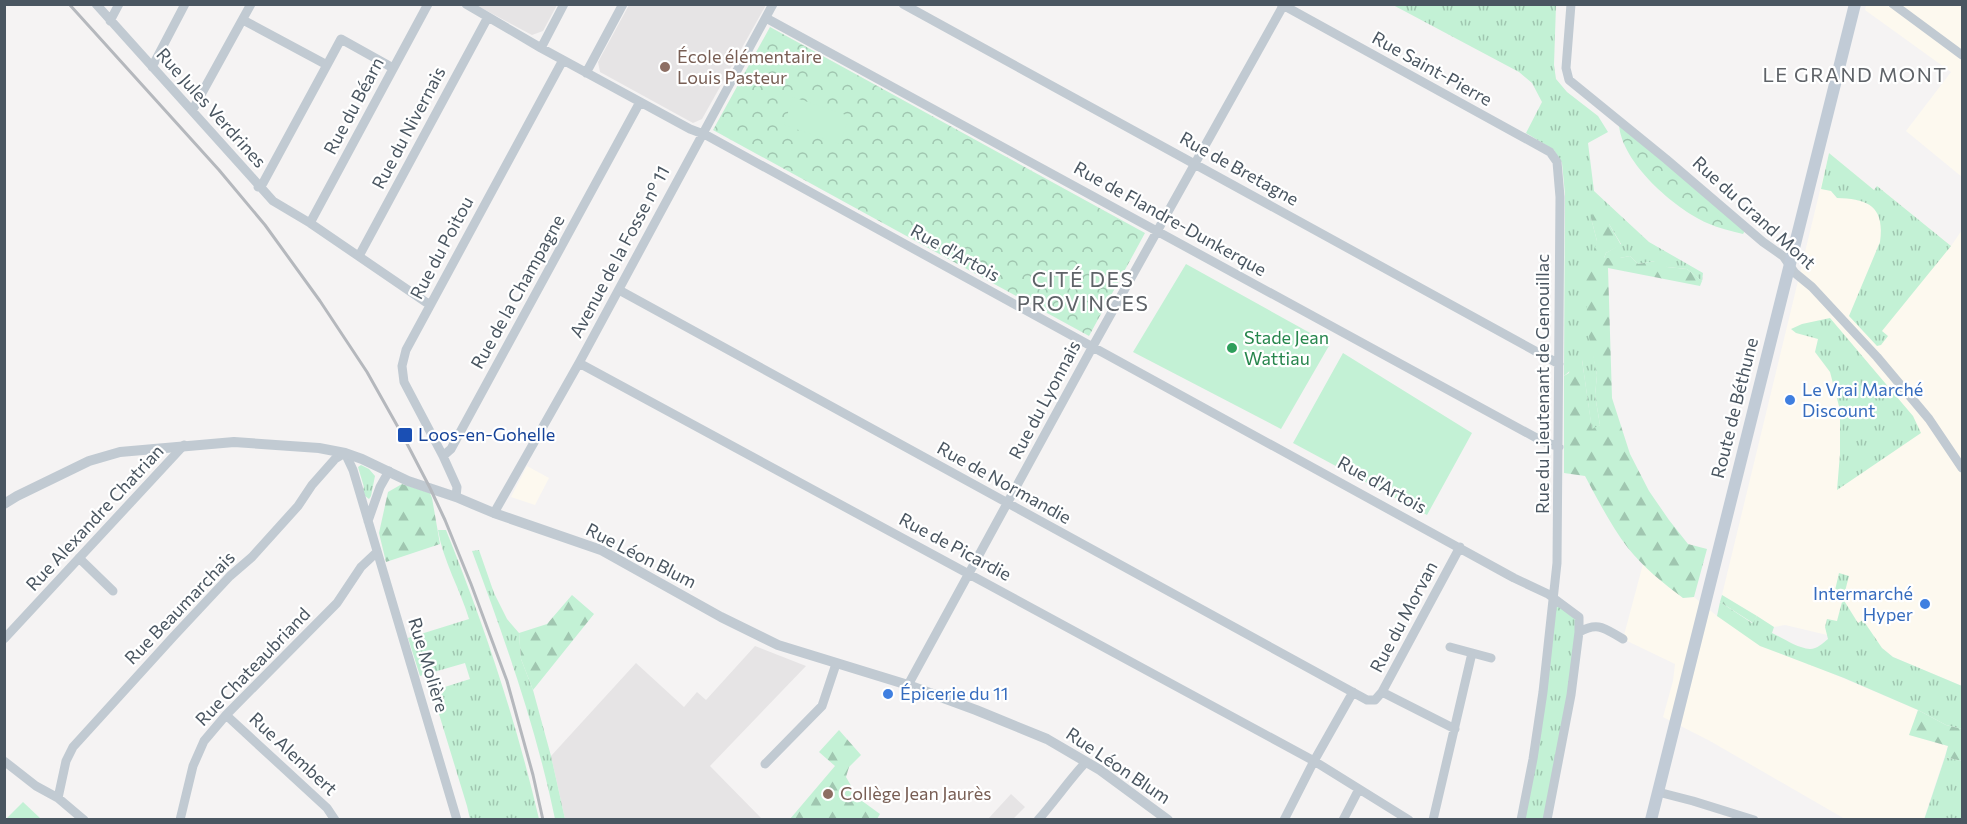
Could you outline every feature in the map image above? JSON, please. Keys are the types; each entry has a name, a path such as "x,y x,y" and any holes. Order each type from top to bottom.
{"main road":[{"name":"Route de Béthune","path":"1651,819 1855,4"}],"street":[{"name":"Rue Jules Verdrines","path":"96,4 258,187 273,201 310,223 430,304"},
{"path":"110,21 119,4"},
{"path":"152,67 185,4"},
{"path":"192,111 251,4"},
{"name":"Rue du Béarn","path":"310,223 428,4"},
{"name":"Rue d'Artois","path":"466,4 586,73 1093,346 1514,578 1548,594 1554,600"},
{"path":"541,48 564,4"},
{"path":"586,73 623,4"},
{"name":"Avenue de la Fosse n° 11","path":"495,513 619,290 773,4"},
{"name":"Rue de Bretagne","path":"903,4 1559,364"},
{"name":"Rue du Grand Mont","path":"1571,4 1566,68 1569,80 1666,159 1762,242 1783,256 1877,357 1929,419 1962,468"},
{"path":"1893,4 1962,55"},
{"name":"Rue du Lyonnais","path":"908,685 1282,5"},
{"name":"Rue Saint-Pierre","path":"1282,5 1550,152 1557,162 1558,169"},
{"name":"Rue du Nivernais","path":"359,256 488,17"},
{"name":"Rue de Flandre-Dunkerque","path":"766,18 1542,441 1559,447"},
{"path":"243,20 327,65"},
{"path":"258,187 263,183 341,39 393,68"},
{"name":"Rue du Poitou","path":"443,456 404,382 402,366 406,350 563,60"},
{"name":"Rue de la Champagne","path":"443,456 451,450 640,102"},
{"name":"Rue du Lieutenant de Genouillac","path":"1521,819 1543,692 1559,537 1560,197 1558,169"},
{"name":"Rue de Normandie","path":"619,290 1367,700 1375,700"},
{"name":"Rue de Picardie","path":"579,363 1314,761 1410,819"},
{"name":"Rue Léon Blum","path":"4,504 89,461 110,454 184,445 234,442 319,448 345,453 408,481 601,550 768,641 908,685 1047,739 1086,762 1163,818"},
{"name":"Rue Alexandre Chatrian","path":"4,639 184,445"},
{"name":"Rue Molière","path":"345,453 353,470 457,819"},
{"name":"Rue Beaumarchais","path":"58,798 66,761 73,747 230,576 252,557 298,506 312,485 335,459 345,453"},
{"path":"443,456 457,487 456,497"},
{"path":"368,521 388,471"},
{"name":"Rue du Morvan","path":"1375,700 1382,692 1461,547"},
{"name":"Rue Chateaubriand","path":"180,819 198,753 212,730 338,603 361,567 377,552"},
{"path":"79,558 112,591"},
{"path":"1547,819 1562,747 1580,620 1576,614 1554,600"},
{"path":"1579,632 1600,626 1623,639"},
{"path":"1450,647 1491,657"},
{"path":"1433,819 1472,652"},
{"path":"765,764 822,706 836,664"},
{"path":"1284,819 1353,692"},
{"path":"1382,692 1455,729"},
{"name":"Rue Alembert","path":"226,715 327,808 335,819"},
{"path":"4,761 84,819"},
{"path":"1038,819 1055,802 1067,783 1086,762"},
{"path":"1343,819 1359,789"},
{"path":"1658,792 1754,819"}],"shaded area":[{"path":"476,5 557,5 543,31 532,35"},
{"name":"École élémentaire Louis Pasteur","path":"629,5 766,5 702,119 693,123 600,72 598,62"},
{"path":"1866,5 1962,5 1962,177 1906,131 1951,72 1865,10"},
{"path":"1829,153 1874,190 1877,186 1951,246 1962,230 1962,686 1893,657 1882,648 1785,625 1774,627 1722,595"},
{"path":"527,466 549,478 535,505 511,497"},
{"path":"1643,564 1683,598 1694,597 1717,616 1824,670 1918,710 1910,735 1948,746 1924,819 1845,819 1710,741 1663,717 1673,681 1675,664 1623,639"},
{"path":"755,646 806,666 710,766 762,819 565,819 551,756 636,663 684,707 697,692 706,700"},
{"name":"Collège Jean Jaurès","path":"1011,794 1025,807 1013,819 988,819"}],"green space":[{"path":"1393,5 1556,5 1554,65 1556,79 1567,92 1598,116 1608,132 1588,143 1594,191 1649,242 1703,273 1702,281 1687,269 1667,267 1655,261 1638,264 1630,256 1604,258 1606,253 1621,244 1609,224 1591,218 1597,241 1593,353 1597,375 1595,395 1600,425 1592,430 1582,360 1564,376 1565,194 1562,163 1554,150 1526,133 1542,102 1532,83 1519,72"},
{"path":"770,27 1145,233 1089,336 713,130"},
{"path":"793,97 849,116 840,144 784,125"},
{"path":"1619,125 1746,229 1743,234 1707,223 1665,195 1639,169 1629,154 1622,140"},
{"path":"1829,153 1874,190 1877,186 1951,246 1882,331 1888,336 1881,345 1877,346 1849,316 1880,242 1880,220 1877,213 1866,203 1837,198 1831,191 1821,189"},
{"path":"1597,204 1610,212 1609,224 1621,245 1606,253 1604,258 1630,256 1638,264 1655,261 1656,257 1663,257 1667,267 1687,269 1702,281 1700,286 1608,268 1612,398 1630,454 1649,491 1688,544 1707,549 1694,597 1683,598 1654,575 1634,555 1610,522 1585,476 1564,473 1564,376 1569,373 1571,360 1582,360 1592,429 1600,425 1595,395 1597,375 1587,328 1586,276 1597,241 1591,218"},
{"name":"Stade Jean Wattiau","path":"1186,264 1330,344 1281,429 1133,352"},
{"path":"1830,318 1913,416 1921,433 1837,490 1840,410 1830,372 1815,352 1818,339 1796,333 1791,329 1802,324"},
{"name":"Stade Jean Wattiau","path":"1343,353 1472,433 1427,515 1293,443"},
{"path":"361,465 375,476 369,499 363,490 358,467"},
{"path":"402,484 430,493 440,544 386,562 379,533 388,492"},
{"path":"438,530 446,530 486,637 520,745 539,819 470,819 432,691 470,679 465,663 420,676 408,638 469,619 444,553"},
{"path":"479,550 494,593 507,619 519,633 521,659 533,690 565,819 555,819 529,717 472,551"},
{"path":"1839,573 1849,576 1843,599 1858,623 1863,620 1882,648 1893,657 1962,686 1962,729 1946,725 1918,710 1844,678 1760,646 1717,616 1720,602 1752,623 1757,616 1774,627 1772,633 1790,642 1805,648 1815,648 1828,639 1825,627 1827,619 1837,621 1842,602 1833,599"},
{"path":"572,595 594,614 533,690 521,659 519,633 547,624"},
{"path":"1722,595 1757,616 1753,623 1720,602"},
{"path":"1562,605 1579,623 1547,819 1521,820 1553,607"},
{"path":"1918,710 1946,725 1962,729 1962,761 1945,757 1948,746 1909,735"},
{"path":"839,730 861,755 849,767 846,777 858,798 880,814 877,819 790,819 835,766 819,752"},
{"path":"1945,757 1962,761 1962,819 1924,820"},
{"path":"23,802 41,819 6,819"}],"railway":[{"path":"69,4 219,170 265,225 320,301 367,372 430,488 471,584 507,681 543,820"}],"place":[{"name":"École élémentaire Louis Pasteur","path":"665,67"},
{"name":"Stade Jean Wattiau","path":"1232,348"},
{"name":"Le Vrai Marché Discount","path":"1790,400"},
{"name":"Loos-en-Gohelle","path":"405,435"},
{"name":"Intermarché Hyper","path":"1925,604"},
{"name":"Épicerie du 11","path":"888,694"},
{"name":"Collège Jean Jaurès","path":"828,794"}],"district":[{"name":"LE GRAND MONT","path":"1855,75"},
{"name":"CITÉ DES PROVINCES","path":"1083,292"}]}
